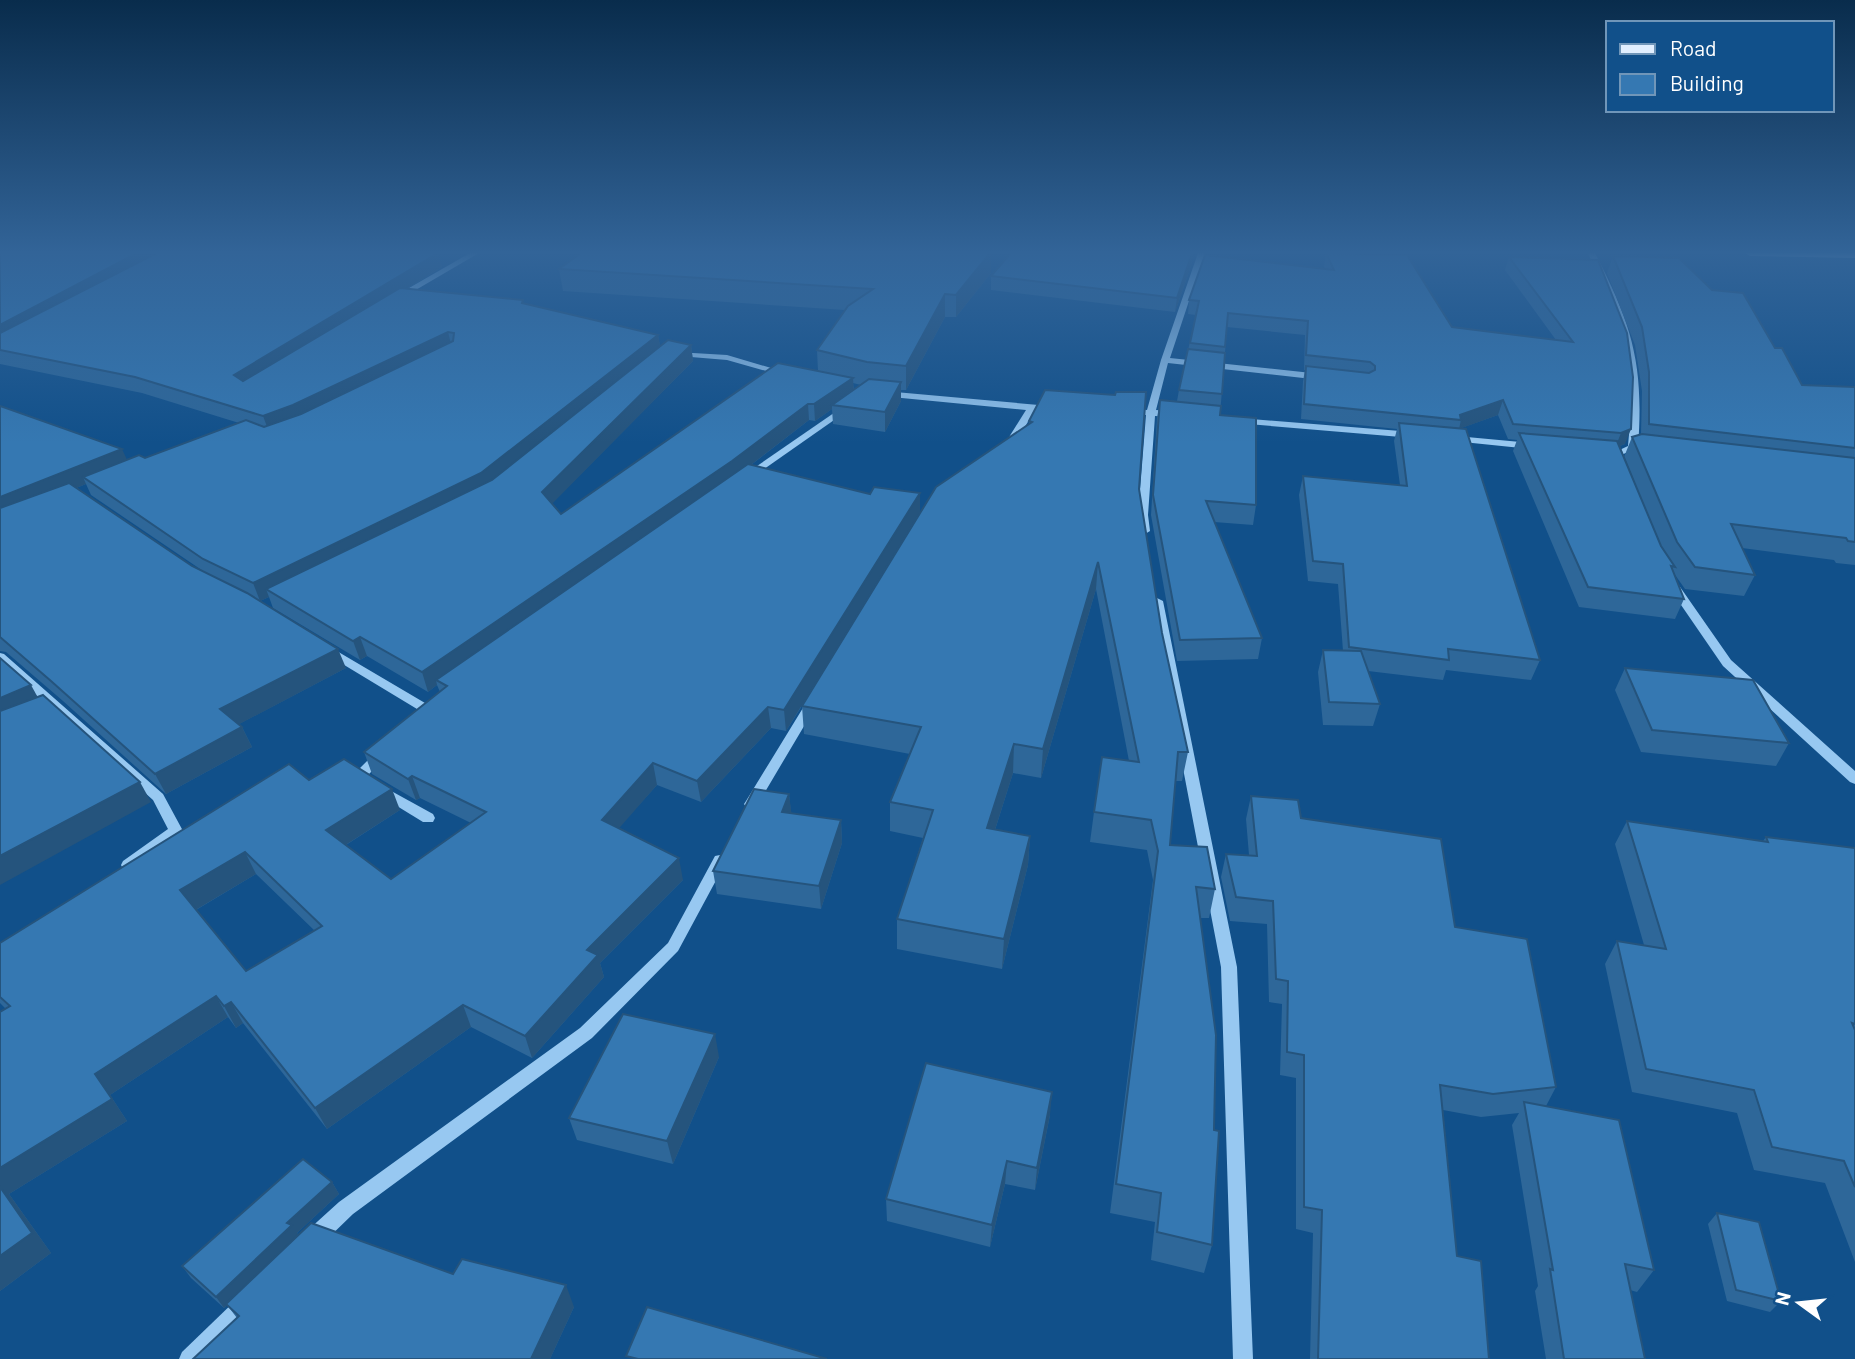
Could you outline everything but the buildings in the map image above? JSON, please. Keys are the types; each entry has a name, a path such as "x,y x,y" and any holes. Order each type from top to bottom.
{"street":[{"path":"1147,541 1143,515 1151,411 1180,316"},
{"path":"1621,316 1631,338 1638,401 1633,448"},
{"path":"669,349 682,356 727,358 792,376"},
{"path":"1165,360 1326,377"},
{"path":"867,392 1057,410"},
{"path":"741,481 856,400"},
{"path":"999,452 1010,444 1031,409"},
{"path":"1111,411 1189,415"},
{"path":"1227,420 1428,436"},
{"path":"1441,438 1548,448"},
{"path":"1602,453 1616,454 1633,448 1647,450"},
{"path":"1616,454 1620,467"},
{"path":"1668,576 1727,663 1855,779"},
{"path":"1155,593 1229,967 1243,1359"},
{"path":"317,643 421,706 432,709 430,715 419,723"},
{"path":"0,657 53,709 158,797 176,831 119,871"},
{"path":"740,822 822,687"},
{"path":"421,706 432,698"},
{"path":"388,749 367,766 361,774 364,780 428,818"},
{"path":"306,1245 346,1208 586,1033 673,947 728,845"},
{"path":"189,1359 258,1293"}]}
